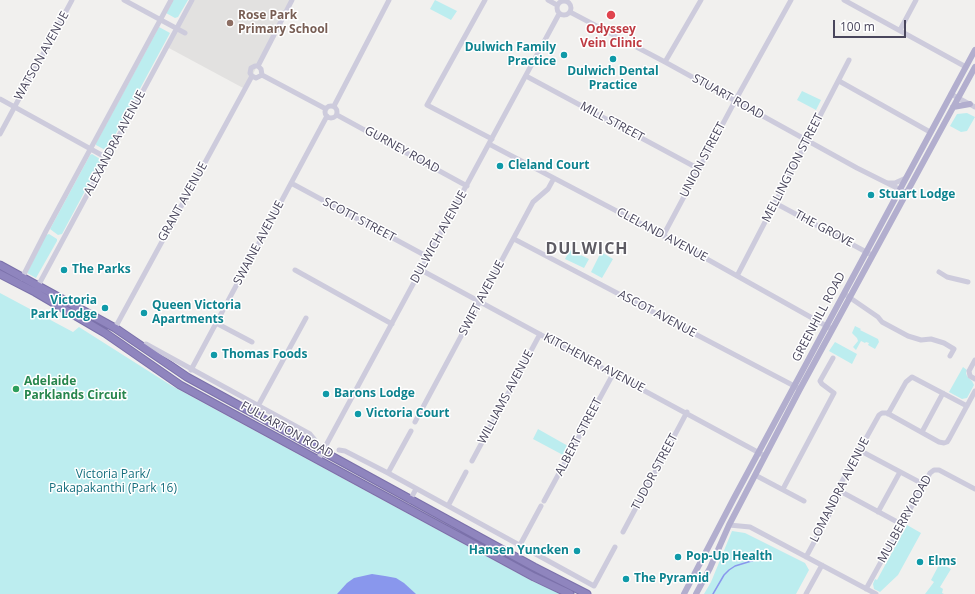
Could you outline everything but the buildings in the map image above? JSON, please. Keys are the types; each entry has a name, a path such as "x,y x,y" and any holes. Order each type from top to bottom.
{"highway":[{"name":"FULLARTON ROAD","path":"0,265 22,281 111,336 180,385 534,577 570,594"},
{"name":"FULLARTON ROAD","path":"0,274 38,286 115,328 186,377 410,500 587,594"},
{"path":"111,336 115,328"},
{"path":"206,399 211,390"},
{"path":"406,508 410,500"}],"main road":[{"name":"GREENHILL ROAD","path":"904,192 906,178 975,50"},
{"path":"966,67 975,62"},
{"name":"GREENHILL ROAD","path":"684,594 759,452 797,387 904,192 959,98 975,67"},
{"path":"953,108 972,106"},
{"name":"GREENHILL ROAD","path":"696,594 710,568 729,525 766,456 797,387"}],"street":[{"name":"WATSON AVENUE","path":"0,134 72,0"},
{"path":"124,0 185,32"},
{"name":"ALEXANDRA AVENUE","path":"22,281 46,231 171,0"},
{"name":"ALEXANDRA AVENUE","path":"38,286 192,0"},
{"path":"262,75 258,78 252,76 250,73 251,68 258,66 292,0"},
{"path":"334,106 389,0"},
{"path":"485,0 427,105 492,138"},
{"path":"548,0 557,5"},
{"path":"665,62 701,0"},
{"name":"UNION STREET","path":"663,236 791,0"},
{"path":"844,0 966,67"},
{"path":"900,30 916,0"},
{"path":"568,1 571,7 570,12 565,16 559,14 556,9 557,5 560,2 568,1"},
{"name":"STUART ROAD","path":"570,12 904,192"},
{"name":"DULWICH AVENUE","path":"318,460 559,14"},
{"name":"MELLINGTON STREET","path":"737,276 849,60"},
{"path":"258,66 262,69 262,75"},
{"path":"262,75 326,109"},
{"name":"GRANT AVENUE","path":"115,328 252,76"},
{"name":"MILL STREET","path":"526,76 699,169"},
{"path":"839,80 930,132"},
{"path":"951,94 972,106"},
{"path":"0,99 107,158"},
{"path":"326,109 329,106 334,106"},
{"path":"326,109 325,113 331,118 336,115 337,109 334,106"},
{"name":"GURNEY ROAD","path":"336,115 467,186"},
{"name":"SWAINE AVENUE","path":"191,370 327,116"},
{"name":"CLELAND AVENUE","path":"489,144 663,236 830,328"},
{"name":"SWIFT AVENUE","path":"415,422 534,202 548,189 554,178"},
{"path":"887,183 895,183 906,178"},
{"name":"SCOTT STREET","path":"291,183 428,257"},
{"name":"THE GROVE","path":"775,204 870,254"},
{"name":"ASCOT AVENUE","path":"514,239 797,387"},
{"path":"295,270 392,324"},
{"name":"KITCHENER AVENUE","path":"421,270 613,374 687,412 766,456"},
{"path":"938,272 947,277 968,282"},
{"path":"847,296 878,317 882,322 908,336 921,340 932,339 944,343 954,349 950,356"},
{"path":"258,406 306,318"},
{"path":"216,323 252,342"},
{"name":"WILLIAMS AVENUE","path":"472,461 540,334"},
{"name":"FULLARTON ROAD","path":"146,344 310,434 316,440"},
{"path":"783,489 834,393 820,381 833,358"},
{"path":"975,360 969,371 970,376 975,379"},
{"name":"ALBERT STREET","path":"520,545 613,374"},
{"path":"967,406 912,377 906,382 888,414 939,442 947,442 967,406 975,391"},
{"path":"211,390 215,383"},
{"path":"922,432 943,393"},
{"name":"TUDOR STREET","path":"623,532 687,412"},
{"name":"LOMANDRA AVENUE","path":"806,556 838,498 838,490 879,415 882,413 888,414"},
{"path":"388,473 411,430"},
{"name":"FULLARTON ROAD","path":"339,450 345,451 388,473 594,586 614,547"},
{"path":"859,450 923,484"},
{"name":"MULBERRY ROAD","path":"866,589 930,473 934,470 939,470 975,489"},
{"path":"448,506 466,472"},
{"path":"878,512 900,472"},
{"path":"755,475 804,501"},
{"path":"410,500 416,489"},
{"path":"838,490 901,524"},
{"path":"729,525 750,527 876,594"},
{"path":"806,594 822,565"}],"shaded area":[{"name":"Rose Park Primary School","path":"193,0 292,0 245,89 167,47"}],"green space":[{"path":"173,0 188,0 178,17 175,18 166,13"},
{"path":"435,0 457,11 451,20 430,9"},
{"path":"159,27 170,33 108,148 105,150 96,145 96,143"},
{"path":"802,91 821,100 816,110 797,100"},
{"path":"967,113 975,117 967,131 961,132 950,126 957,114"},
{"path":"92,154 101,161 62,234 58,235 50,229 90,155"},
{"path":"49,234 57,239 57,241 36,278 27,273 46,235"},
{"path":"570,250 589,259 584,268 565,259"},
{"path":"601,252 613,259 602,278 591,272"},
{"name":"Victoria Park/ Pakapakanthi (Park 16)","path":"0,293 73,332 79,327 172,386 532,581 561,594 0,594"},
{"path":"855,326 878,339 879,342 875,349 868,345 869,343 861,341 856,350 853,347 858,341 852,333"},
{"path":"835,342 857,354 852,364 829,351"},
{"path":"963,367 967,370 967,376 974,385 967,398 962,399 949,392"},
{"path":"538,429 568,446 563,455 533,439"},
{"path":"907,525 921,533 898,575 880,592 874,589 873,584 875,579 877,580"},
{"path":"732,531 745,533 805,563 809,570 796,594 704,594 711,582"},
{"path":"940,563 951,569 940,587 943,589 942,593 944,594 925,594 934,582 931,580"}],"water":[{"path":"372,574 396,578 416,594 337,594 354,578"}],"waterway":[{"path":"713,594 724,575 729,570 735,566 758,559 763,554"}],"place":[{"name":"Odyssey Vein Clinic","path":"611,15"},
{"name":"Rose Park Primary School","path":"230,23"},
{"name":"Dulwich Family Practice","path":"564,55"},
{"name":"Dulwich Dental Practice","path":"613,59"},
{"name":"Cleland Court","path":"500,166"},
{"name":"Stuart Lodge","path":"871,195"},
{"name":"The Parks","path":"64,270"},
{"name":"Victoria Park Lodge","path":"105,308"},
{"name":"Queen Victoria Apartments","path":"144,313"},
{"name":"Thomas Foods","path":"214,355"},
{"name":"Adelaide Parklands Circuit","path":"16,389"},
{"name":"Barons Lodge","path":"326,394"},
{"name":"Victoria Court","path":"358,414"},
{"name":"Hansen Yuncken","path":"577,551"},
{"name":"Pop-Up Health","path":"678,557"},
{"name":"Elms","path":"920,562"},
{"name":"The Pyramid","path":"626,579"}],"district":[{"name":"DULWICH","path":"587,249"}]}
